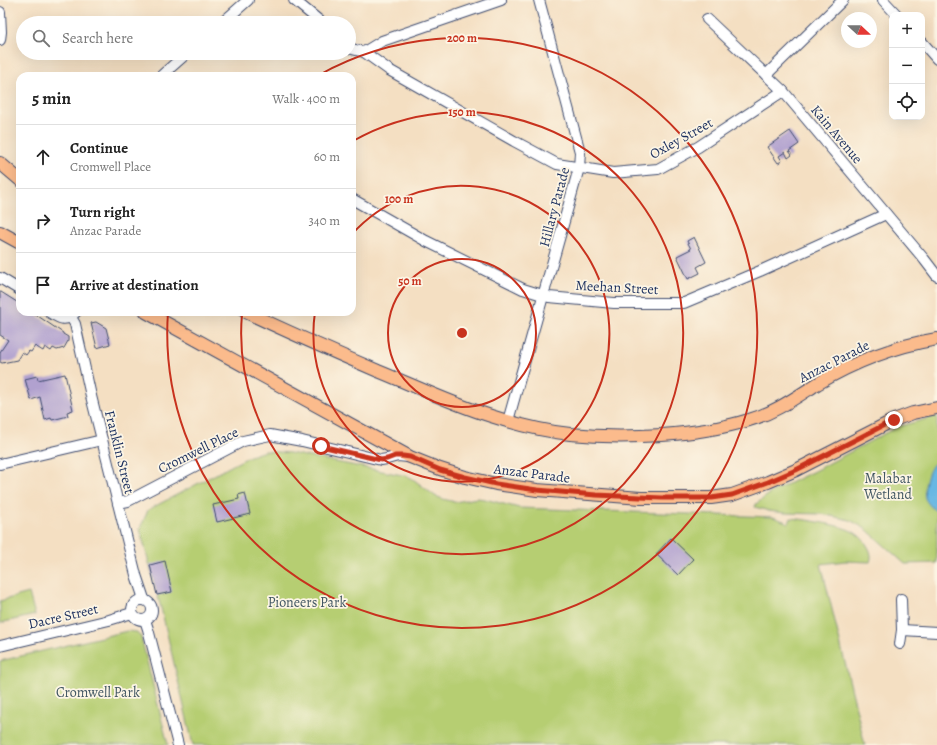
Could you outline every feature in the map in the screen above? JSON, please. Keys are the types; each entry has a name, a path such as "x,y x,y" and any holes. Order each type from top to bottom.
{"main road":[{"path":"0,163 16,176"},
{"path":"3,233 16,241"},
{"name":"Anzac Parade","path":"153,316 410,457 440,470 465,477 496,484 537,490 596,495 662,498 711,498 732,495 796,470 894,420 937,408"},
{"name":"Anzac Parade","path":"254,316 292,334 423,390 468,408 508,421 536,428 576,434 635,437 694,433 751,420 786,404 818,384 850,367 886,351 937,339"}],"street":[{"path":"230,16 248,0"},
{"path":"294,0 313,16"},
{"path":"364,52 382,41 501,0"},
{"name":"Hillary Parade","path":"508,421 580,168 580,152 538,0"},
{"path":"766,75 843,0"},
{"path":"883,0 894,12"},
{"path":"0,12 0,40"},
{"name":"Kain Avenue","path":"707,19 783,91 937,276"},
{"path":"925,45 937,59"},
{"name":"Oxley Street","path":"356,50 364,52 389,70 514,142 557,164 612,173 658,169 698,147 783,91"},
{"path":"166,72 179,60"},
{"name":"Meehan Street","path":"356,201 433,244 523,289 549,297 614,303 684,303 767,268 886,214"},
{"path":"0,278 16,288"},
{"path":"56,316 65,319 69,316"},
{"name":"Franklin Street","path":"73,316 102,440 136,575 144,600"},
{"name":"Cromwell Place","path":"118,503 128,501 243,441 270,435 381,460 398,456 410,457"},
{"path":"0,464 102,440"},
{"path":"900,644 902,630 901,599"},
{"path":"138,600 149,602 152,608 152,614 145,620 137,619 132,613 133,604 138,600"},
{"name":"Dacre Street","path":"0,646 109,620 132,613"},
{"path":"145,620 178,745"},
{"path":"902,630 937,632"}],"green space":[{"name":"Malabar Wetland","path":"937,416 937,563 905,564 866,529 850,520 821,514 769,511 755,507 756,504 772,492 897,427"},
{"name":"Pioneers Park","path":"265,451 290,453 407,476 435,496 455,502 477,498 519,508 773,517 789,523 791,518 826,524 853,531 867,545 871,554 870,562 845,561 821,564 865,745 193,745 162,612 140,529 148,510 250,456"},
{"path":"29,593 35,615 0,623 0,601"},
{"name":"Cromwell Park","path":"127,631 137,632 141,637 168,745 0,745 0,661"}],"water":[{"path":"937,461 937,512 925,498 925,487 928,474 932,466"}],"building":[{"path":"790,131 799,144 789,151 792,155 788,158 785,152 779,156 782,161 778,163 767,147"},
{"path":"694,237 706,262 697,267 700,273 688,279 677,256 691,249 687,241"},
{"path":"1,292 16,301 16,316 38,316 68,337 68,341 64,348 57,350 53,348 51,351 45,347 43,351 35,346 31,352 29,351 26,355 22,352 17,360 2,363 0,362 0,352 8,340 0,335"},
{"path":"96,322 106,328 110,344 97,348 91,323"},
{"path":"65,374 73,410 67,412 68,416 45,420 40,397 31,400 25,379 37,376 38,380"},
{"path":"245,493 250,514 217,522 213,505 239,499 238,495"},
{"path":"671,538 693,559 678,575 656,554"},
{"path":"165,561 172,592 157,595 150,565"}],"route":[{"path":"321,446 381,460 395,456 410,457 440,470 465,477 496,484 537,490 596,495 662,498 711,498 732,495 768,482 796,470 894,420"}]}
